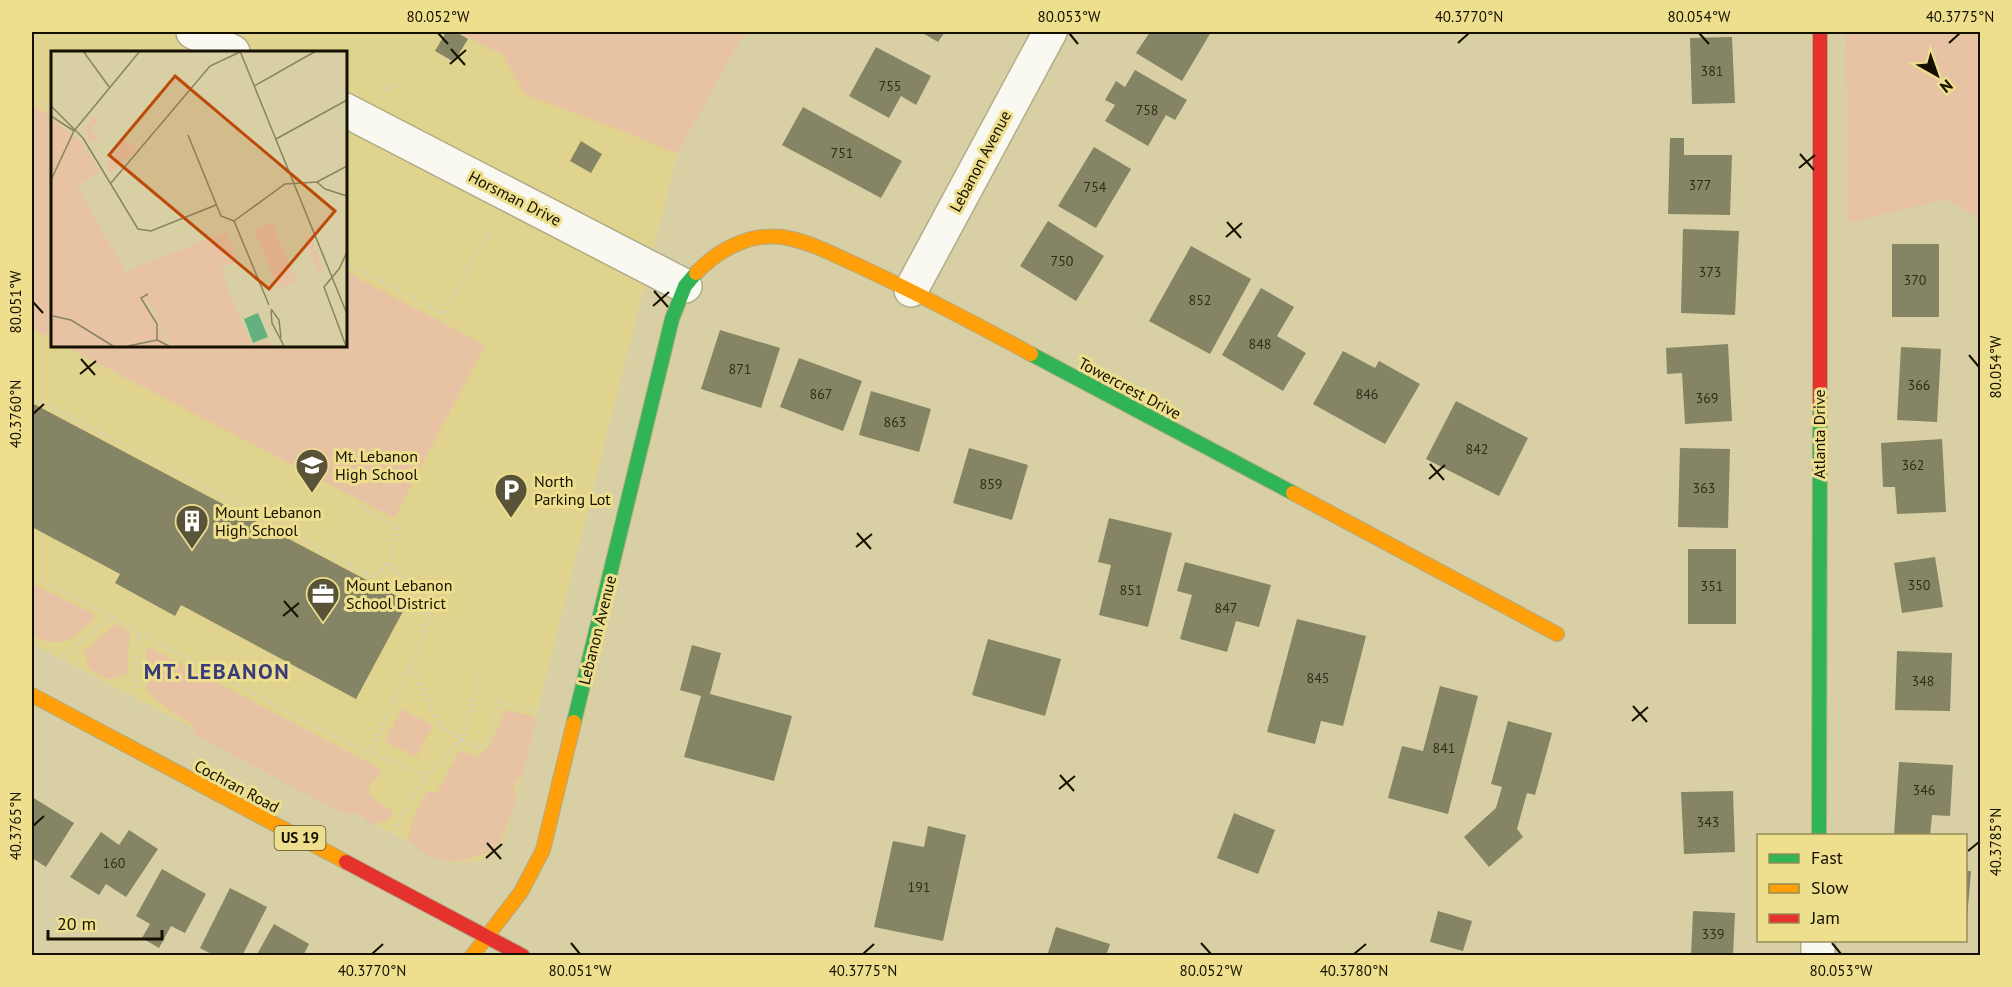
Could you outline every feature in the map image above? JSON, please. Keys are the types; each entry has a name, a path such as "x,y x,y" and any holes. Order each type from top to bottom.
{"street":[{"path":"193,32 231,51"},
{"name":"Lebanon Avenue","path":"911,291 1050,32"},
{"name":"Atlanta Drive","path":"1818,834 1820,32"},
{"name":"Horsman Drive","path":"346,111 685,286"},
{"name":"Towercrest Drive","path":"685,286 704,265 726,248 754,239 780,237 808,243 911,291 1557,634"},
{"name":"Lebanon Avenue","path":"472,956 519,896 536,868 543,850 672,319 685,286"},
{"name":"Cochran Road","path":"32,695 523,956"}],"path":[{"path":"32,97 51,107"},
{"path":"346,263 444,314 494,222"},
{"path":"32,397 372,576 388,566 397,528 361,506"},
{"path":"370,751 423,639 433,597 388,566"},
{"path":"32,575 338,738 426,776"},
{"path":"54,664 110,618"},
{"path":"133,706 139,633"},
{"path":"411,668 439,725 480,749 489,741 500,702 542,714"},
{"path":"389,841 426,776 462,740 479,676"}],"shaded area":[{"name":"Mt. Lebanon High School","path":"32,32 745,32 677,155 506,837 492,855 473,862 447,862 32,643"},
{"path":"456,32 745,32 677,154 524,94 503,55"},
{"path":"1846,32 1980,32 1980,219 1947,199 1848,223"},
{"path":"32,106 51,116 51,338 32,329"},
{"path":"346,272 485,345 394,518 65,346 346,346"},
{"path":"32,583 95,615 93,620 64,641 52,642 32,636"},
{"path":"115,624 130,632 127,674 108,679 90,670 84,652"},
{"path":"151,648 383,770 368,787 371,796 394,813 386,821 372,825 361,815 340,812 193,734 195,727 154,699 146,687 147,649"},
{"path":"402,709 433,726 416,757 385,741"},
{"path":"505,710 532,716 536,721 523,775 517,779 513,791 517,797 502,838 494,849 467,859 449,861 431,857 408,840 412,821 427,792 437,792 460,750 477,758 492,743"}],"building":[{"path":"446,32 456,32 468,39 454,62 435,51"},
{"path":"921,32 945,32 938,42"},
{"path":"1150,32 1211,32 1182,81 1136,53"},
{"path":"1732,37 1735,103 1692,104 1690,38"},
{"path":"876,47 931,76 916,105 901,96 889,118 849,96"},
{"path":"1135,70 1187,100 1175,120 1166,115 1148,146 1105,121 1115,105 1105,100 1116,81 1125,87"},
{"path":"803,107 902,161 881,198 782,145"},
{"path":"1670,138 1684,138 1684,155 1732,155 1730,215 1668,214"},
{"path":"581,141 602,154 591,173 570,161"},
{"path":"1094,147 1131,169 1096,228 1058,206"},
{"path":"1048,221 1104,256 1076,301 1020,266"},
{"path":"1683,229 1739,231 1735,315 1681,313"},
{"path":"1892,244 1939,244 1939,317 1892,317"},
{"path":"1191,246 1251,279 1210,354 1149,321"},
{"path":"1261,288 1294,307 1277,336 1306,353 1283,391 1222,355"},
{"path":"720,330 780,348 761,408 701,389"},
{"path":"1728,344 1732,421 1685,424 1682,373 1667,374 1666,348"},
{"path":"1901,347 1941,349 1937,422 1897,420"},
{"path":"1343,351 1375,368 1379,361 1420,384 1385,444 1313,404"},
{"path":"799,358 862,381 843,431 780,407"},
{"path":"871,391 931,409 919,452 859,435"},
{"path":"1456,401 1528,438 1499,496 1426,459"},
{"name":"Mount Lebanon High School","path":"32,403 408,602 356,699 181,605 175,616 115,583 120,574 32,527"},
{"path":"1942,439 1946,512 1897,514 1895,487 1883,487 1881,443"},
{"path":"969,448 1028,465 1012,520 953,503"},
{"path":"1680,448 1730,449 1728,528 1678,527"},
{"path":"1109,518 1172,533 1148,627 1099,615 1111,565 1098,562"},
{"path":"1688,549 1736,549 1736,624 1688,624"},
{"path":"1935,557 1943,607 1902,613 1894,563"},
{"path":"1185,562 1271,585 1259,627 1236,621 1227,652 1180,639 1192,595 1177,591"},
{"path":"1297,619 1366,636 1343,726 1321,721 1315,744 1267,732"},
{"path":"988,639 1061,659 1045,716 972,695"},
{"path":"692,645 721,653 710,694 792,716 774,781 684,757 701,696 680,690"},
{"path":"1897,651 1952,653 1950,711 1895,710"},
{"path":"1440,686 1478,696 1448,814 1388,798 1402,746 1423,751"},
{"path":"1508,721 1552,733 1535,795 1527,793 1517,829 1523,837 1489,867 1464,837 1496,808 1502,787 1491,784"},
{"path":"1899,762 1953,765 1950,816 1932,815 1930,834 1894,834"},
{"path":"1733,791 1735,852 1684,854 1681,792"},
{"path":"32,797 74,823 46,867 32,858"},
{"path":"1234,813 1275,830 1258,874 1217,858"},
{"path":"928,826 966,835 943,941 874,927 893,841 924,847"},
{"path":"129,830 158,849 126,897 106,884 99,895 70,877 101,832 119,845"},
{"path":"162,869 206,894 185,933 171,926 159,948 142,938 150,924 136,916"},
{"path":"1967,871 1971,871 1967,919"},
{"path":"230,888 267,907 242,956 215,956 200,948"},
{"path":"1438,911 1472,921 1463,951 1430,942"},
{"path":"1693,911 1735,913 1733,956 1691,956"},
{"path":"274,924 309,944 303,956 256,956"},
{"path":"1056,927 1110,944 1106,956 1047,956"}],"traffic: fast":[{"path":"574,722 672,319 685,286 696,273"},
{"path":"1031,354 1293,493"},
{"path":"1819,834 1820,405"}],"traffic: slow":[{"path":"696,273 724,250 746,241 770,236 792,239 821,249 881,276 1031,354"},
{"path":"1293,493 1557,634"},
{"path":"32,695 346,862"},
{"path":"472,956 521,892 543,850 574,722"}],"traffic: jam":[{"path":"1820,32 1820,405"},
{"path":"346,862 523,956"}],"place":[{"name":"Mt. Lebanon High School","path":"312,494"},
{"name":"North Parking Lot","path":"511,519"},
{"name":"Mount Lebanon High School","path":"192,550"},
{"name":"Mount Lebanon School District","path":"323,623"}],"district":[{"name":"MT. LEBANON","path":"217,671"}]}
